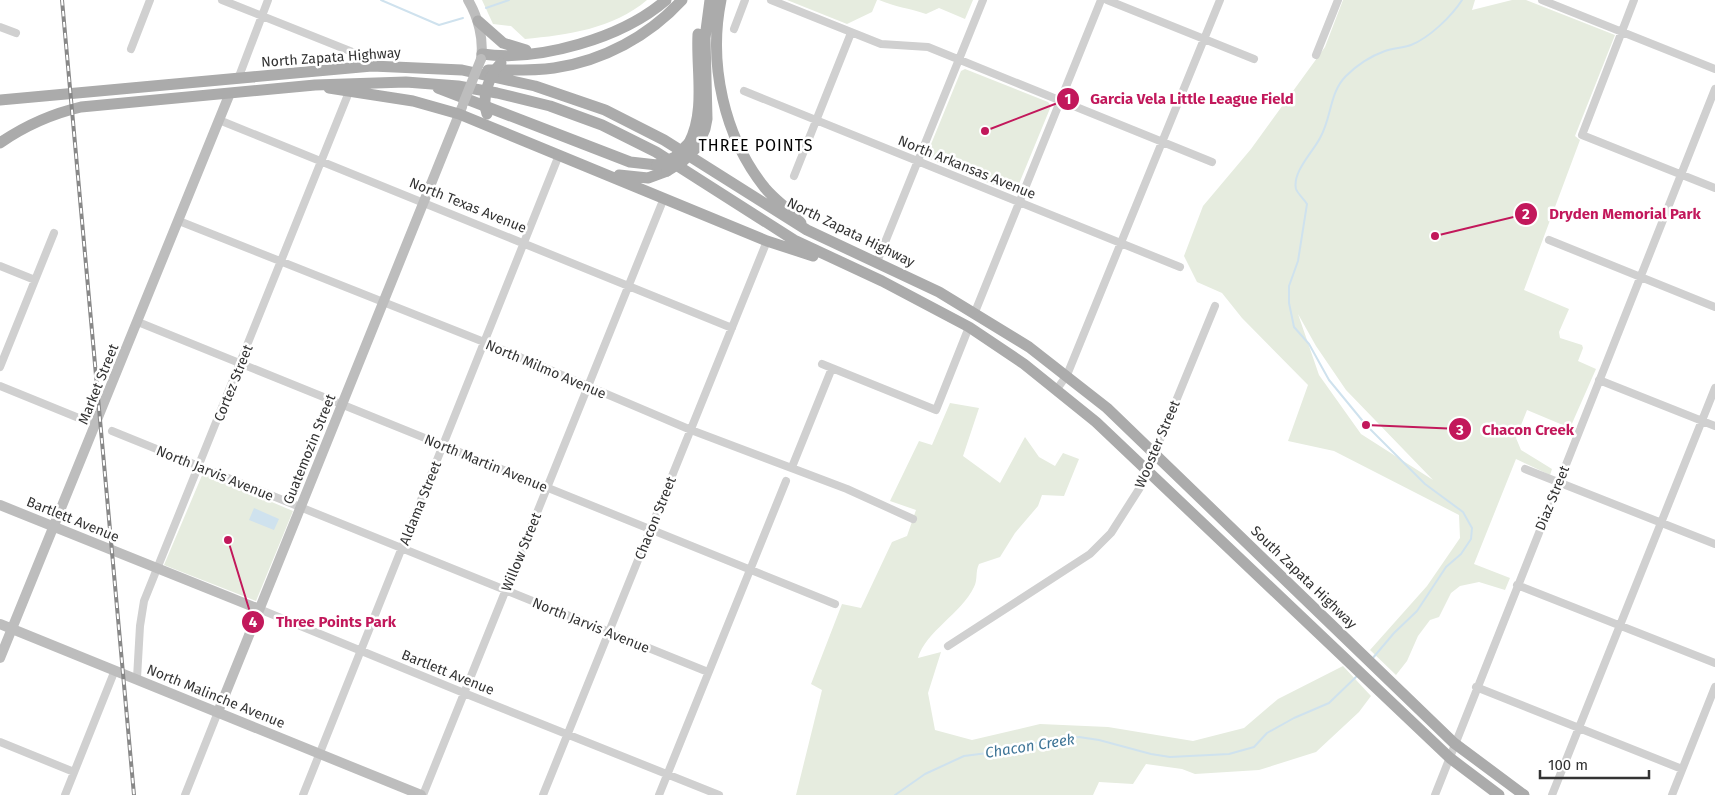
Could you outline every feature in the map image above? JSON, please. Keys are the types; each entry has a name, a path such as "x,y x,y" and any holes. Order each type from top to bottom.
{"main road":[{"path":"461,109 482,56 478,21 468,0"},
{"path":"482,56 512,55 571,47 610,34 650,13 666,0"},
{"path":"462,70 554,68 600,56 643,34 663,19 682,0"},
{"path":"425,83 630,162 657,165 675,157 693,145 698,121 696,58 698,30 704,0"},
{"path":"602,172 639,178 657,176 683,161 705,129 707,119 705,38 710,0"},
{"path":"720,0 716,49 718,78 733,131 752,170 766,189 792,212 806,230"},
{"path":"478,21 503,43 535,52"},
{"path":"512,136 487,114 485,100 488,84 501,63 535,52"},
{"name":"North Zapata Highway","path":"0,100 372,66 462,70 535,86 605,110 664,140 806,230 877,262 975,312 1029,347 1067,376"},
{"name":"North Zapata Highway","path":"0,143 36,121 57,112 81,107 315,85 377,82 425,83 458,86 521,98 602,125 656,152 794,240 897,288 969,327 1057,390"},
{"path":"315,85 461,109 512,136 767,241 854,268"},
{"path":"220,120 230,93"},
{"name":"Guatemozin Street","path":"218,712 461,109"},
{"name":"Market Street","path":"0,658 220,120"},
{"name":"South Zapata Highway","path":"1067,376 1107,408 1454,743 1524,795"},
{"path":"1057,390 1090,417 1148,471 1450,758 1499,795"},
{"name":"Bartlett Avenue","path":"0,504 259,608"},
{"name":"North Malinche Avenue","path":"0,624 422,795"}],"street":[{"path":"130,49 150,0"},
{"path":"222,0 355,53"},
{"path":"238,78 268,0"},
{"path":"734,29 746,0"},
{"path":"771,0 881,44 928,47 1212,162"},
{"path":"877,262 983,0"},
{"path":"975,312 1101,0"},
{"path":"1107,0 1254,59"},
{"path":"1057,390 1067,376 1220,0"},
{"path":"1316,55 1338,0"},
{"path":"1542,0 1715,70"},
{"path":"1634,0 1582,135 1715,188"},
{"path":"0,27 16,33"},
{"path":"794,176 851,33"},
{"name":"Diaz Street","path":"1435,795 1476,687 1715,90"},
{"name":"North Arkansas Avenue","path":"744,91 1180,267"},
{"name":"Cortez Street","path":"137,678 141,612 349,92"},
{"name":"North Texas Avenue","path":"220,120 732,328"},
{"name":"Aldama Street","path":"303,795 559,155"},
{"name":"Willow Street","path":"422,795 664,198"},
{"name":"North Milmo Avenue","path":"179,221 484,342 691,430 792,467 913,519"},
{"path":"0,367 54,233"},
{"path":"1548,240 1715,307"},
{"name":"Chacon Street","path":"542,795 767,241"},
{"path":"0,266 35,280"},
{"name":"Wooster Street","path":"948,646 1090,554 1112,533 1148,471 1215,306"},
{"name":"North Martin Avenue","path":"138,322 834,604"},
{"path":"822,364 936,410 969,327"},
{"path":"792,467 832,368"},
{"path":"1599,380 1715,426"},
{"path":"0,386 96,425"},
{"path":"1552,795 1715,388"},
{"name":"North Jarvis Avenue","path":"112,431 708,672"},
{"path":"1525,469 1715,544"},
{"path":"659,795 786,481"},
{"path":"1517,585 1715,663"},
{"name":"Bartlett Avenue","path":"259,608 464,694 719,795"},
{"path":"65,795 115,670"},
{"path":"1476,687 1682,769"},
{"path":"1672,795 1715,687"},
{"name":"Guatemozin Street","path":"184,795 218,712"},
{"path":"0,742 74,772"}],"shaded area":[{"path":"482,0 647,0 620,18 605,24 573,33 525,39 511,26 493,24"},
{"path":"787,0 877,0 872,12 847,24"},
{"path":"879,0 973,0 965,19 939,8 926,14"},
{"path":"1343,0 1475,0 1472,10 1512,0 1526,0 1615,35 1575,136 1580,140 1524,290 1569,309 1559,332 1560,338 1582,345 1583,348 1578,361 1596,369 1570,428 1527,410 1516,438 1521,450 1552,469 1550,475 1516,459 1474,564 1510,578 1505,590 1479,582 1460,586 1451,593 1439,617 1430,620 1418,636 1407,661 1396,675 1370,650 1427,586 1460,538 1459,515 1334,451 1288,441 1308,385 1242,318 1222,293 1197,282 1184,256 1203,206 1251,149 1325,47","holes":["1298,314 1316,346 1346,390 1433,480 1361,434 1319,375"]},
{"path":"965,69 1048,102 1051,106 1016,191 1013,193 929,159 927,154 961,71"},
{"path":"950,403 979,408 963,456 1000,483 1025,437 1039,457 1055,466 1063,453 1079,459 1064,496 1042,495 1038,506 1015,533 1000,557 979,564 975,584 968,597 928,639 922,648 918,658 941,652 928,693 935,730 972,740 1040,724 1108,727 1193,741 1244,728 1278,699 1343,666 1371,696 1359,712 1316,752 1259,770 1195,774 1182,769 1146,764 1133,784 1099,782 1093,795 796,795 822,690 811,684 842,604 861,608 892,542 907,536 916,510 890,501 919,441 932,445"},
{"path":"203,473 293,511 256,601 164,565"}],"water":[{"path":"254,508 279,519 274,530 249,520"}],"waterway":[{"path":"381,0 439,25 463,18"},
{"path":"486,8 509,0"},
{"name":"Chacon Creek","path":"1372,659 1394,633 1417,611 1446,567 1461,554 1471,539 1472,528 1463,512 1425,484 1366,425 1329,380 1309,344 1294,327 1289,303 1289,286 1298,261 1307,204 1297,191 1296,183 1300,169 1324,130 1336,90 1346,76 1375,55 1418,42 1446,19 1462,0"},
{"name":"Chacon Creek","path":"895,795 925,774 964,756 1003,751 1049,740 1079,737 1170,757 1229,754 1254,747 1267,733 1294,718 1329,703 1358,675"}],"railway":[{"path":"62,0 134,795"}],"place":[{"name":"Garcia Vela Little League Field","path":"985,131"},
{"name":"Dryden Memorial Park","path":"1435,236"},
{"name":"Chacon Creek","path":"1366,425"},
{"name":"Three Points Park","path":"228,540"}],"district":[{"name":"THREE POINTS","path":"756,145"}]}
